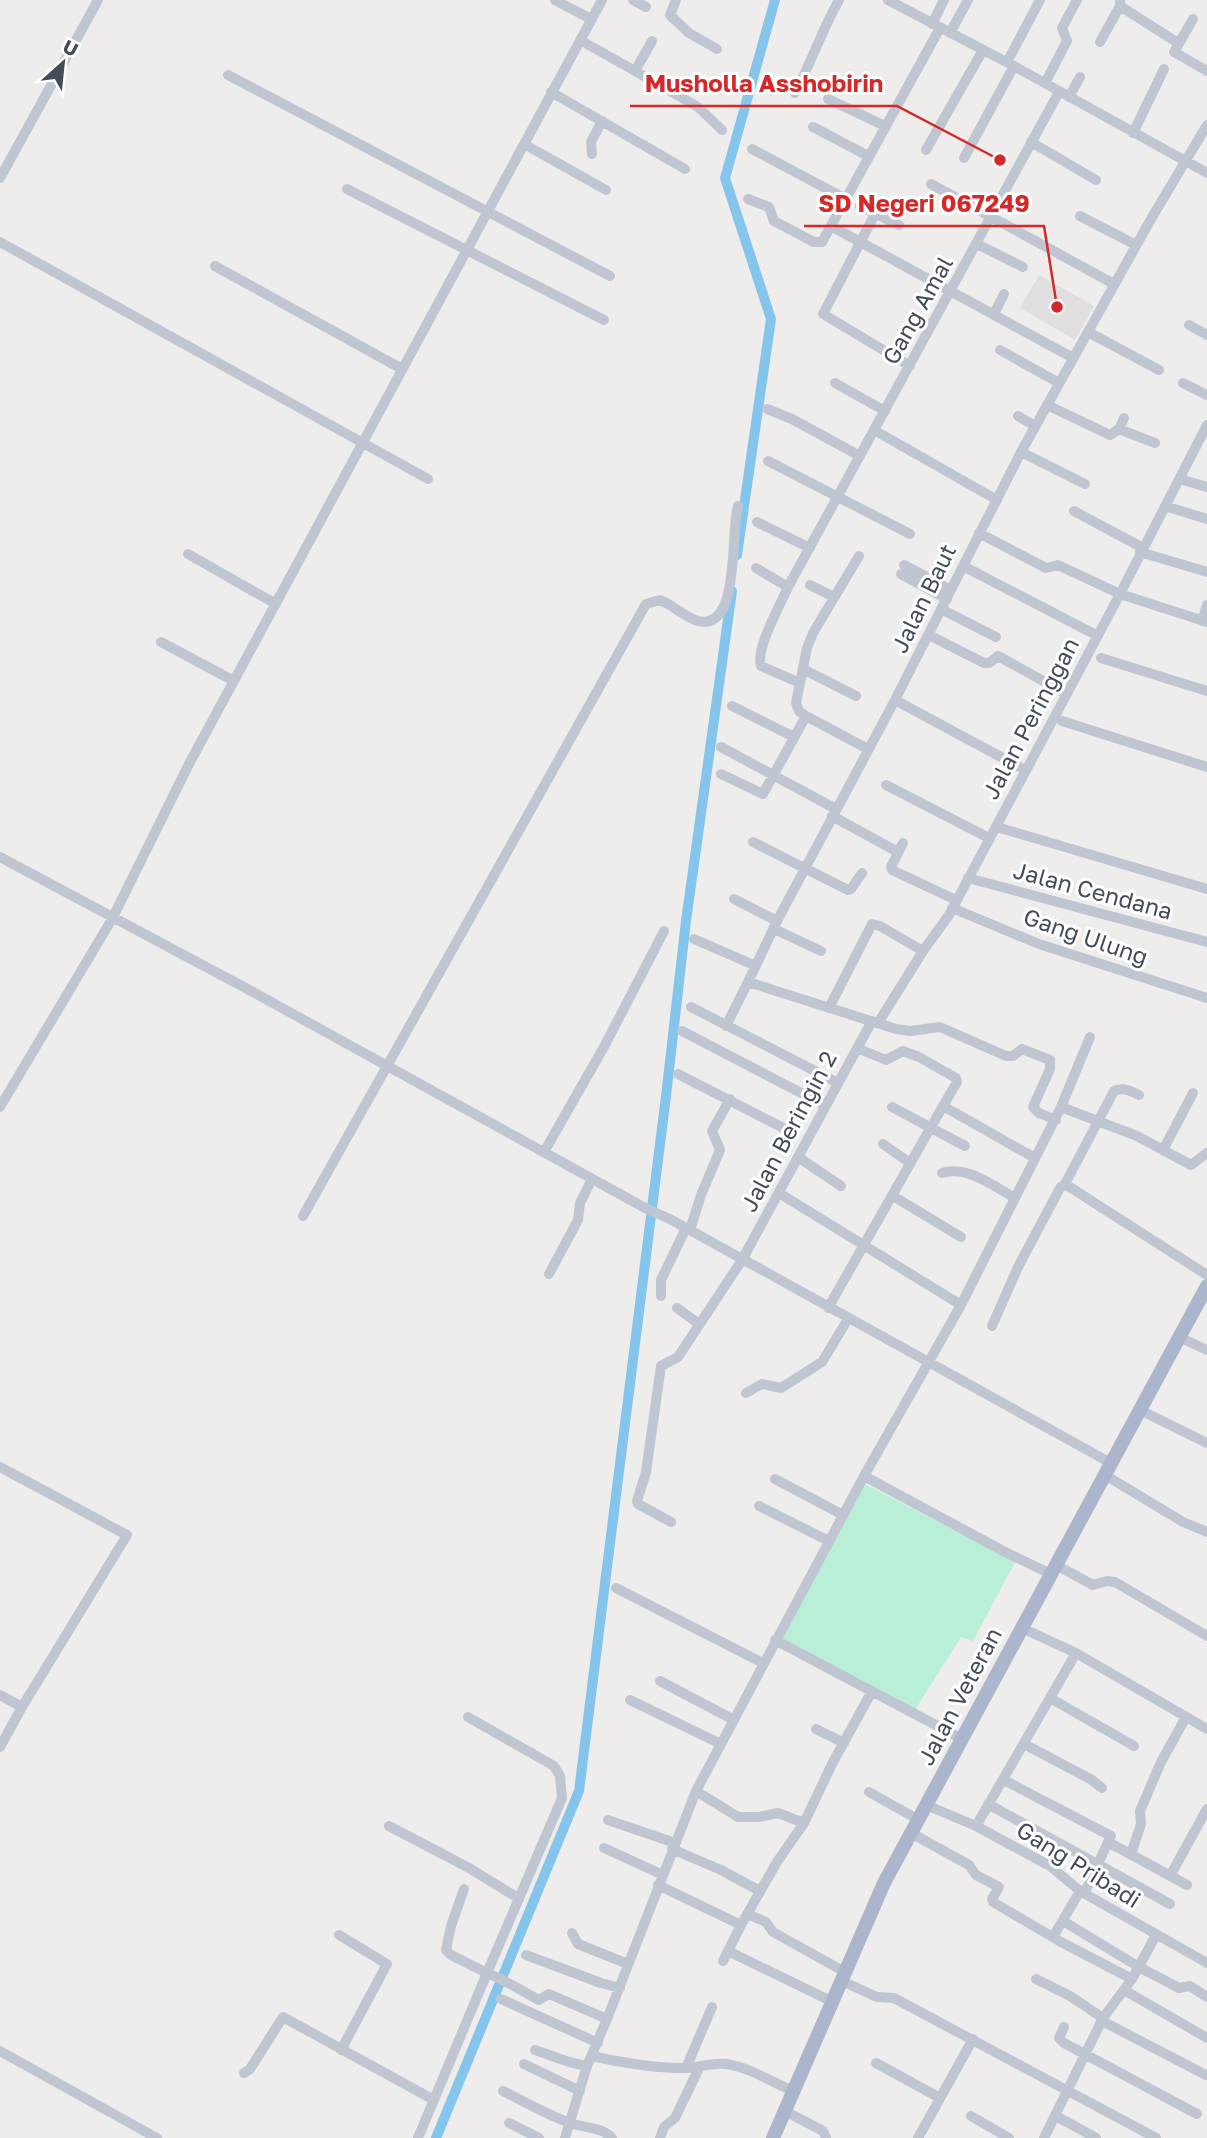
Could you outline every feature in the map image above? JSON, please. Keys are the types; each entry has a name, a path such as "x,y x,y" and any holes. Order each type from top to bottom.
{"main road":[{"name":"Jalan Veteran","path":"773,2138 884,1883 1207,1286"}],"street":[{"path":"0,178 98,0"},
{"path":"555,0 591,19"},
{"path":"0,1107 112,919 234,681 602,0"},
{"path":"633,0 646,8"},
{"path":"676,0 670,15 689,33 717,49"},
{"path":"795,93 839,0"},
{"path":"888,0 1207,173"},
{"path":"941,28 944,0"},
{"path":"748,198 769,207 774,221 818,244 822,243 941,28 968,0"},
{"path":"964,158 1040,0"},
{"path":"1045,83 1067,41 1062,28 1077,0"},
{"path":"1100,42 1120,3 1207,71"},
{"path":"1176,48 1193,19"},
{"path":"580,40 698,107 722,130"},
{"path":"635,71 652,41"},
{"path":"926,150 983,50"},
{"path":"1133,133 1164,69"},
{"path":"228,75 610,276"},
{"name":"Gang Amal","path":"800,682 761,666 759,661 788,587 1031,142 1064,94 1080,77"},
{"path":"551,92 685,169"},
{"path":"828,99 885,126"},
{"path":"592,154 592,142 602,121"},
{"name":"Jalan Baut","path":"726,1026 1021,452 1136,245 1207,125"},
{"path":"813,127 868,156"},
{"path":"1031,142 1096,180"},
{"path":"524,144 606,190"},
{"path":"752,149 846,199"},
{"path":"931,184 1114,284"},
{"path":"347,189 604,320"},
{"path":"860,206 899,225"},
{"path":"875,214 823,314 910,366"},
{"path":"1080,216 1136,245"},
{"path":"831,226 1073,358"},
{"path":"0,242 428,479"},
{"path":"977,244 1023,267"},
{"path":"215,266 402,369"},
{"path":"994,314 1004,294"},
{"path":"1189,325 1207,335"},
{"path":"1088,332 1159,370"},
{"path":"1000,350 1059,383"},
{"path":"835,383 885,411"},
{"path":"1183,383 1207,396"},
{"path":"1047,405 1110,435 1119,429 1124,418"},
{"path":"766,409 792,419 860,456"},
{"path":"1018,416 1035,426"},
{"name":"Jalan Peringgan","path":"875,1022 954,904 1098,636 1141,550 1203,442 1207,425"},
{"path":"1119,429 1155,443"},
{"path":"874,430 997,500"},
{"path":"1021,452 1084,484"},
{"path":"768,461 909,534"},
{"path":"1179,480 1207,487"},
{"path":"303,1216 385,1065 646,604 660,600 700,622 710,622 720,615 730,584 734,522 738,506"},
{"path":"1165,506 1207,519"},
{"path":"1074,512 1141,550 1207,572"},
{"path":"757,522 810,548"},
{"path":"979,533 1046,568 1058,565 1120,594 1205,621 1207,605"},
{"path":"188,554 276,604"},
{"path":"859,556 813,633 807,648 796,704 799,712 868,749"},
{"path":"962,566 1098,636"},
{"path":"757,568 788,587"},
{"path":"903,569 996,637"},
{"path":"810,585 834,597"},
{"path":"929,635 984,663 989,663 998,656 1067,694"},
{"path":"161,642 234,681"},
{"path":"1101,658 1207,691"},
{"path":"803,669 856,695"},
{"path":"895,700 1025,770"},
{"path":"732,706 794,737"},
{"path":"721,774 763,794 806,716"},
{"path":"1062,721 1207,767"},
{"path":"721,747 834,813 901,847 892,870 954,904"},
{"path":"886,785 989,838"},
{"path":"996,827 1207,889"},
{"path":"753,842 848,890 862,873"},
{"path":"0,857 928,1361 1108,1469 1184,1522 1207,1532"},
{"name":"Jalan Cendana","path":"968,878 1207,943"},
{"path":"734,899 821,951"},
{"name":"Gang Ulung","path":"954,904 1039,944 1207,998"},
{"path":"829,1008 872,924 923,951"},
{"path":"544,1152 605,1045 664,930"},
{"path":"694,939 756,966"},
{"path":"748,982 910,1031 940,1027 1006,1056 1013,1056 1022,1049 1050,1060 1050,1069 1033,1107 1039,1113 1056,1120"},
{"path":"691,1007 838,1083"},
{"name":"Jalan Beringin 2","path":"671,1522 637,1501 646,1472 661,1366 678,1357 742,1260 857,1048 875,1022"},
{"path":"682,1031 826,1106"},
{"path":"565,2138 590,2061 696,1791 864,1476 961,1305 1056,1120 1090,1037"},
{"path":"828,1308 956,1083 956,1078 903,1051 886,1060 857,1048"},
{"path":"678,1074 793,1133"},
{"path":"992,1326 1018,1267 1114,1091 1129,1090 1139,1095"},
{"path":"1163,1150 1193,1093"},
{"path":"661,1296 661,1280 688,1229 720,1150 721,1146 712,1135 712,1129 730,1099"},
{"path":"943,1106 1035,1158"},
{"path":"891,1107 965,1146"},
{"path":"1061,1107 1137,1136 1191,1164 1207,1153"},
{"path":"883,1144 911,1163"},
{"path":"798,1157 841,1186"},
{"path":"942,1173 962,1171 1015,1198"},
{"path":"549,1274 578,1220 580,1203 592,1179"},
{"path":"1065,1184 1207,1275"},
{"path":"779,1194 961,1305"},
{"path":"893,1196 961,1237"},
{"path":"677,1308 699,1324"},
{"path":"746,1393 762,1384 781,1388 822,1362 848,1319"},
{"path":"1180,1337 1207,1350"},
{"path":"1140,1410 1207,1443"},
{"path":"0,1467 127,1535 0,1747"},
{"path":"864,1476 1054,1570 1093,1585 1115,1582 1207,1636"},
{"path":"775,1479 843,1515"},
{"path":"759,1506 829,1541"},
{"path":"616,1588 764,1662"},
{"path":"1022,1628 1076,1653 1186,1717 1205,1724"},
{"path":"775,1640 962,1739"},
{"path":"976,1826 1076,1653"},
{"path":"660,1681 734,1720"},
{"path":"833,2002 726,1956 760,1891 804,1823 871,1693"},
{"path":"0,1695 22,1707"},
{"path":"1050,1698 1134,1746"},
{"path":"630,1700 721,1744"},
{"path":"418,2138 489,1974 517,1898 562,1798 560,1776 548,1762 468,1717"},
{"path":"1130,1854 1141,1824 1139,1811 1161,1762 1186,1717"},
{"path":"816,1729 844,1743"},
{"path":"1024,1744 1102,1788"},
{"path":"1004,1780 1111,1836 1086,1890 1080,1891 1053,1937"},
{"path":"696,1791 738,1817 778,1813 804,1823"},
{"path":"869,1792 919,1819"},
{"path":"988,1804 1170,1904"},
{"name":"Gang Pribadi","path":"926,1805 976,1826 1050,1866 1080,1891 1207,1963"},
{"path":"1170,1876 1207,1809"},
{"path":"608,1820 673,1846 760,1891"},
{"path":"389,1826 469,1868 517,1898"},
{"path":"911,1833 958,1859 976,1875 999,1887 992,1901 1132,1979"},
{"path":"1108,1842 1187,1885"},
{"path":"604,1848 741,1925"},
{"path":"464,1889 446,1950 451,1955 542,2001 549,1994 607,2020"},
{"path":"747,1914 766,1922 772,1931 877,1997 894,1998 1156,2138"},
{"path":"1063,1921 1179,1988 1190,1986 1207,1997"},
{"path":"572,1933 578,1944 628,1964"},
{"path":"339,1935 387,1964 341,2050"},
{"path":"1044,2138 1102,2019 1132,1979 1156,1935"},
{"path":"526,1955 620,1988"},
{"path":"1036,1979 1070,1996 1102,2019 1206,2075"},
{"path":"1124,1990 1207,2038"},
{"path":"501,1999 598,2043"},
{"path":"686,2068 712,2007"},
{"path":"244,2073 250,2069 283,2017 434,2100"},
{"path":"1064,2027 1059,2040 1197,2114"},
{"path":"918,2138 973,2039"},
{"path":"535,2050 557,2058 590,2061 686,2068 726,2064 793,2091"},
{"path":"0,2051 137,2133 157,2138"},
{"path":"876,2063 940,2098"},
{"path":"524,2064 580,2091"},
{"path":"660,2138 664,2127 674,2118 700,2066"},
{"path":"503,2091 570,2123 595,2129 609,2134 612,2138"},
{"path":"785,2111 823,2131 826,2138"},
{"path":"971,2116 1009,2138"},
{"path":"1056,2116 1096,2138"},
{"path":"509,2123 539,2138"}],"shaded area":[{"path":"1039,275 1094,306 1075,340 1020,308"}],"green space":[{"path":"865,1484 1015,1562 973,1641 961,1637 915,1710 780,1639"}],"waterway":[{"path":"737,555 771,319 725,178 775,0"},
{"path":"436,2138 579,1791 686,921 732,591"}],"place":[{"name":"Musholla Asshobirin","path":"1000,160"},
{"name":"SD Negeri 067249","path":"1057,307"}]}
